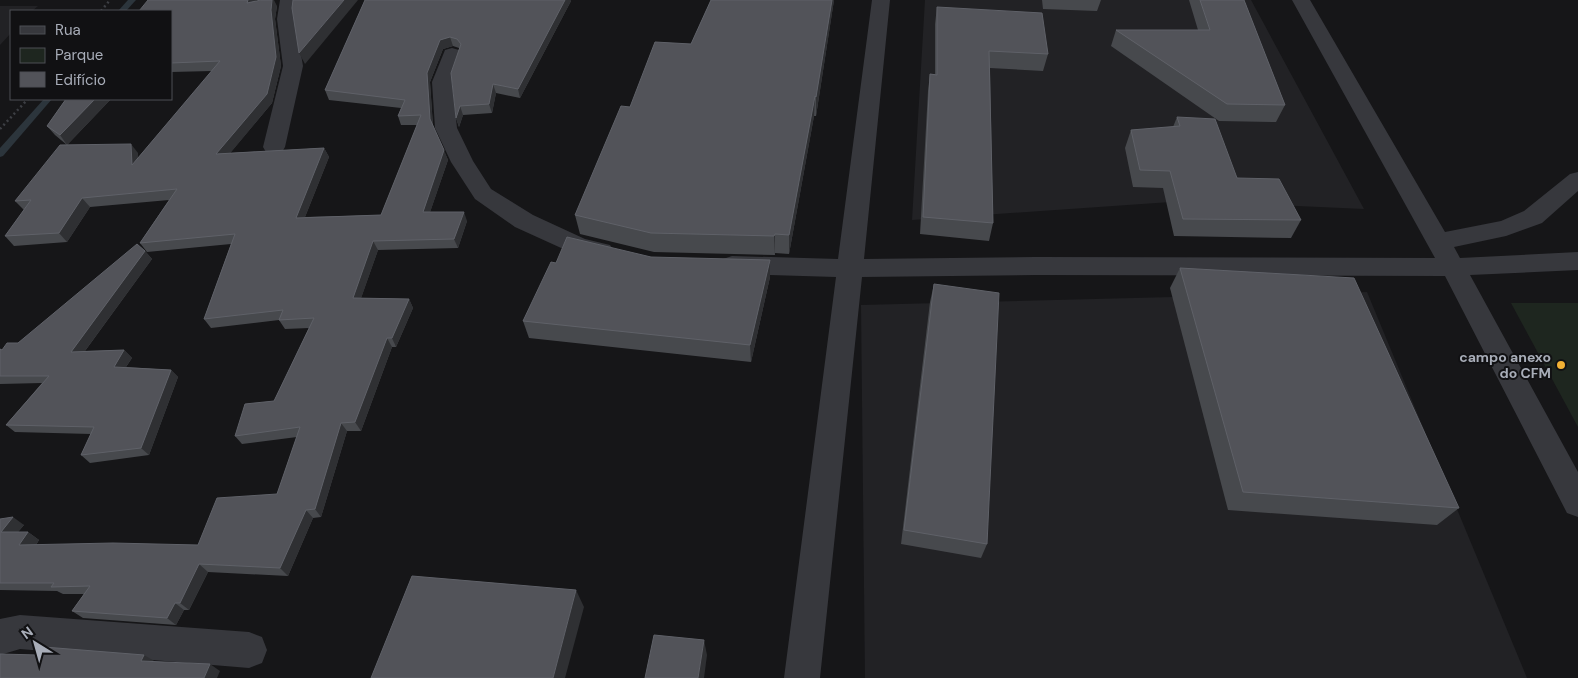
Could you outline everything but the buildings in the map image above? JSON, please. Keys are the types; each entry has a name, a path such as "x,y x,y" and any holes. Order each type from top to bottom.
{"street":[{"path":"274,147 293,66 286,19 289,0"},
{"path":"802,678 881,0"},
{"path":"1301,0 1453,267 1578,502"},
{"path":"452,54 442,82 446,128 462,162 483,194 524,221 579,246 626,256"},
{"path":"1438,242 1506,228 1533,217 1578,179"},
{"path":"713,264 851,268 1035,266 1453,267 1578,261"},
{"path":"0,637 20,632 249,650"}],"path":[{"path":"102,10 110,0"},
{"path":"0,129 27,100"}],"shaded area":[{"path":"925,0 1251,0 1364,209 1185,201 912,220"},
{"path":"0,6 38,6 33,10 10,10 10,34 0,45"},
{"path":"1367,292 1527,678 865,678 861,305"}],"green space":[{"name":"campo anexo do CFM","path":"1511,303 1578,303 1578,427"}],"waterway":[{"path":"123,10 132,0"},
{"path":"0,154 47,100"}],"place":[{"name":"campo anexo do CFM","path":"1561,365"}]}
